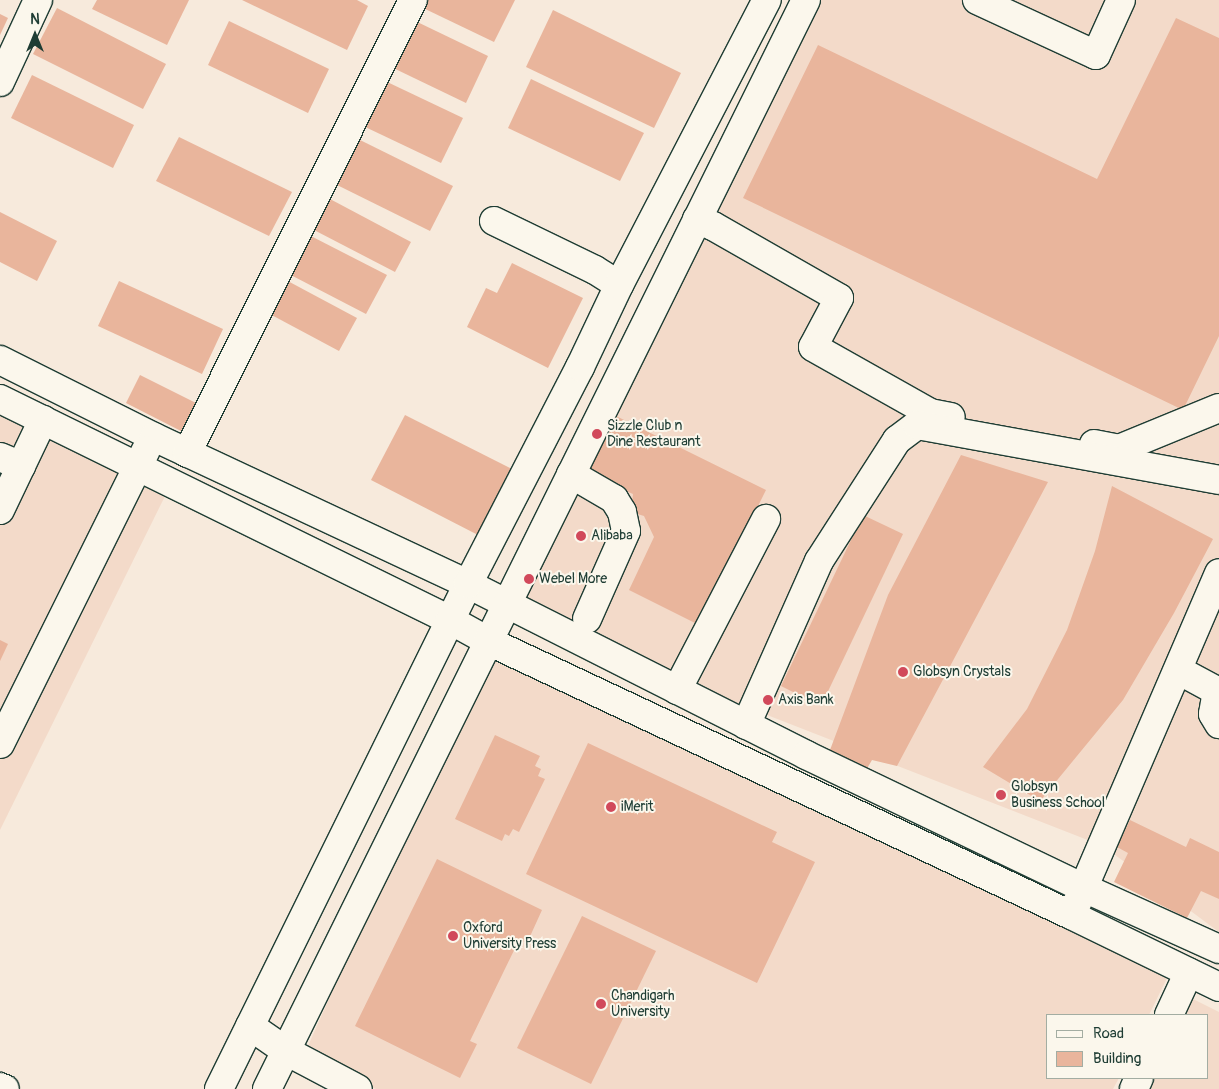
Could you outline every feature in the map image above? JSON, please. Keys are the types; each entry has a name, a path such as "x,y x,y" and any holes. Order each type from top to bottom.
{"street":[{"path":"0,82 38,0"},
{"path":"187,453 413,0"},
{"path":"219,1089 468,584 580,367 619,285 767,0"},
{"path":"267,1089 806,0"},
{"path":"978,0 1096,55 1121,0"},
{"path":"697,219 713,226 839,298 813,348 930,413 1118,449 1219,408"},
{"path":"494,221 596,270 619,285"},
{"path":"0,360 187,453 468,584 746,725 1084,888 1219,948"},
{"path":"0,399 450,620 488,641 1071,914 1219,987"},
{"path":"0,510 10,462 43,420"},
{"path":"746,725 819,561 897,440 917,425 1219,480"},
{"path":"0,744 136,466 154,437"},
{"path":"571,474 614,499 622,512 626,531 587,619"},
{"path":"677,690 766,519"},
{"path":"1071,914 1084,888 1219,574"},
{"path":"1178,670 1217,692 1212,714 1219,724"},
{"path":"1169,1014 1189,972"},
{"path":"250,1026 286,1051 358,1089"},
{"path":"0,1087 5,1089"}],"shaded area":[{"path":"818,0 1219,0 1219,932 1103,846 513,616"},
{"path":"0,410 167,492 0,830"},
{"path":"488,641 1167,978 1149,1014 1046,1014 1046,1079 1118,1079 1113,1089 376,1089 304,1055"},
{"path":"1189,997 1219,1012 1219,1089 1146,1089 1151,1079 1209,1079 1209,1014 1180,1014"}],"building":[{"path":"97,0 189,0 167,45 92,9"},
{"path":"242,0 357,0 368,6 347,50"},
{"path":"424,0 515,0 494,42 421,7"},
{"path":"57,8 166,64 143,109 33,54"},
{"path":"553,10 681,73 654,128 526,67"},
{"path":"0,14 8,18 0,35"},
{"path":"409,18 488,56 466,103 387,65"},
{"path":"1176,18 1219,38 1219,336 1183,410 743,198 818,45 1097,179"},
{"path":"229,21 329,69 308,113 208,65"},
{"path":"32,75 134,125 113,168 11,118"},
{"path":"531,79 644,133 620,181 508,128"},
{"path":"383,80 463,118 441,163 361,125"},
{"path":"179,137 292,192 269,236 156,181"},
{"path":"356,138 453,186 430,231 333,183"},
{"path":"330,199 411,242 395,272 314,230"},
{"path":"0,212 57,241 37,281 0,262"},
{"path":"305,233 387,275 366,314 285,272"},
{"path":"512,263 583,298 548,368 467,327 486,288 497,293"},
{"path":"284,279 357,318 339,351 266,312"},
{"path":"119,281 223,329 202,374 98,326"},
{"path":"140,375 196,403 181,431 126,403"},
{"path":"405,415 512,469 478,535 371,480"},
{"path":"614,415 766,490 699,625 629,590 654,537 644,516 631,512 633,494 585,473"},
{"name":"Globsyn Crystals","path":"961,455 1048,482 897,766 872,760 865,772 830,750 888,595"},
{"path":"1112,486 1213,539 1174,613 1123,700 1040,801 983,767 1027,709 1067,630 1095,551"},
{"path":"863,515 903,534 821,706 781,686"},
{"path":"0,640 8,644 0,661"},
{"path":"495,735 540,756 535,766 541,769 538,776 545,779 519,832 513,829 509,836 505,834 502,841 455,819"},
{"path":"588,743 777,832 772,842 815,862 757,983 526,874"},
{"path":"1130,820 1186,847 1190,838 1219,852 1219,899 1201,891 1187,918 1114,882 1128,853 1117,847"},
{"path":"437,859 542,910 527,943 519,940 470,1041 477,1044 460,1078 355,1026"},
{"path":"582,916 656,951 591,1084 517,1048"}],"place":[{"name":"Sizzle Club n Dine Restaurant","path":"597,434"},
{"name":"Alibaba","path":"581,536"},
{"name":"Webel More","path":"529,579"},
{"name":"Globsyn Crystals","path":"903,672"},
{"name":"Axis Bank","path":"768,700"},
{"name":"Globsyn Business School","path":"1001,795"},
{"name":"iMerit","path":"611,807"},
{"name":"Oxford University Press","path":"453,936"},
{"name":"Chandigarh University","path":"601,1004"}]}
